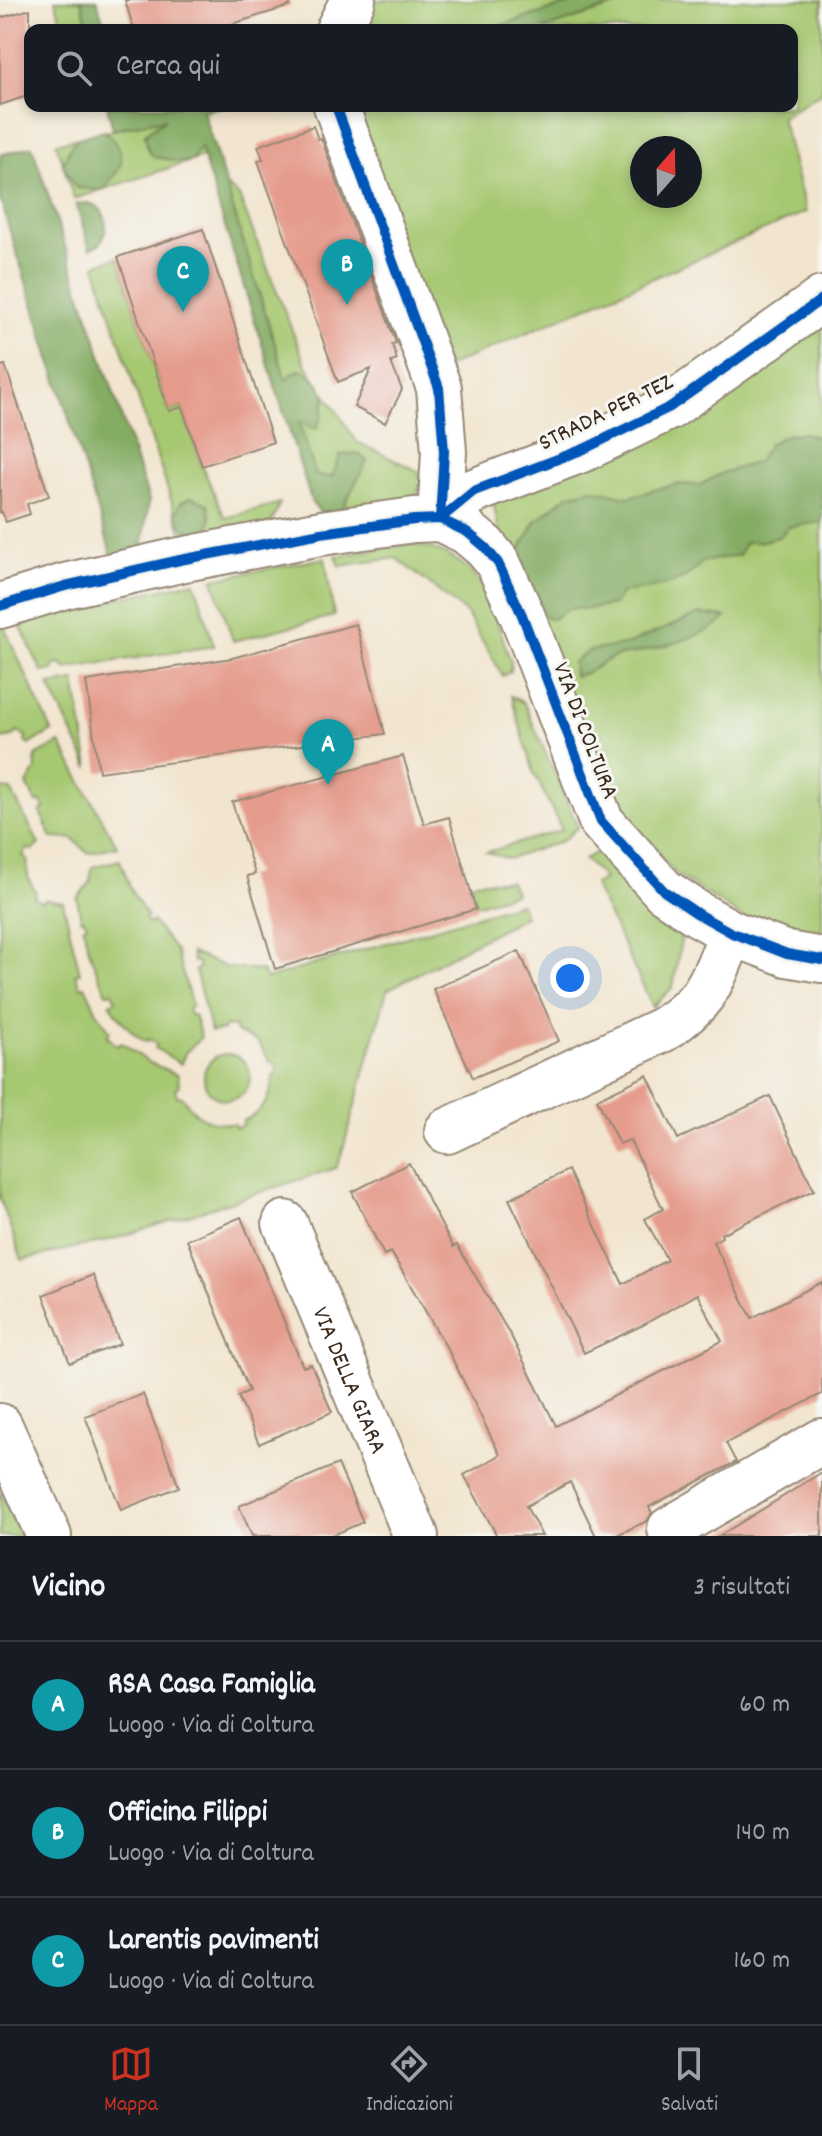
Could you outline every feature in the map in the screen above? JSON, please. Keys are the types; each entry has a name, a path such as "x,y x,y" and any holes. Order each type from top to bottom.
{"street":[{"path":"341,24 353,0"},
{"path":"0,606 65,586 180,560 321,533 440,519 444,452 439,388 338,112"},
{"name":"STRADA PER TEZ","path":"440,519 474,491 584,449 670,407 822,299"},
{"name":"VIA DI COLTURA","path":"440,519 467,532 485,547 504,572 601,821 664,891 732,933 787,954 822,960"},
{"path":"447,1131 684,1016 704,996 732,933"},
{"name":"VIA DELLA GIARA","path":"285,1223 416,1536"},
{"path":"0,1426 49,1536"},
{"path":"672,1532 822,1441"}],"green space":[{"path":"55,0 81,0 87,24 62,24"},
{"path":"81,0 97,0 104,24 87,24"},
{"path":"363,0 583,0 505,24 350,24"},
{"path":"583,0 633,0 559,24 505,24"},
{"path":"633,0 822,0 822,92 798,107 798,24 559,24"},
{"path":"109,112 203,112 286,380 292,374 303,371 313,377 326,395 316,429 299,422 316,476 332,477 340,455 357,453 367,461 341,511 322,514 312,503 200,147 193,160 188,162 156,157 150,153 145,134 165,119 113,129"},
{"path":"352,112 789,112 781,117 806,212 447,367"},
{"path":"190,113 203,157 74,199 56,143"},
{"path":"105,131 121,154 120,166 103,190 76,188 63,165 69,149 82,137"},
{"path":"32,146 149,500 142,551 112,556 0,199 0,155"},
{"path":"225,185 239,196 305,363 357,442 418,471 422,480 417,495 403,501 322,514 312,503 323,500"},
{"path":"88,203 100,209 106,224 101,243 90,249 76,204"},
{"path":"118,257 169,411 182,407 202,466 225,518 280,503 270,525 185,543 95,265"},
{"path":"822,308 822,942 754,925 676,874 620,810 501,542 492,496"},
{"path":"803,433 822,439 822,522 789,527 779,537 745,542 739,555 702,562 676,582 622,593 614,605 571,608 552,619 537,614 520,550 536,521 568,495 592,489 628,497 677,484 700,485 722,473 757,462 770,443 788,434"},
{"path":"191,497 208,504 211,518 207,534 197,535 181,526 176,513 181,502"},
{"path":"410,544 455,559 480,584 511,662 510,672 503,676 466,613 396,558 340,566 336,556"},
{"path":"325,558 334,616 233,641 213,579"},
{"path":"195,582 214,646 64,669 63,664 54,665 54,670 42,672 19,623 87,605"},
{"path":"699,614 726,617 698,635 658,648 620,655 574,676 573,662 589,651 628,644"},
{"path":"4,627 52,731 29,745 25,742 26,736 17,732 13,737 0,739 0,628"},
{"path":"75,681 89,768 49,685"},
{"path":"511,696 524,703 578,827 562,841 509,859 487,852 562,830 534,773"},
{"path":"60,743 117,846 88,853 73,839 52,838 40,812 44,808 40,801 36,803 27,784 36,769 35,756"},
{"path":"2,789 11,790 39,844 33,850 27,849 23,856 28,860 28,877 36,892 34,897 41,902 45,899 63,902 80,973 75,974 110,1031 107,1036 117,1046 122,1043 148,1062 178,1075 177,1096 183,1097 198,1115 218,1123 234,1124 235,1128 261,1109 271,1090 273,1075 278,1073 275,1063 271,1063 258,1042 236,1032 235,1027 225,1026 223,1030 211,1032 195,970 199,968 197,962 193,962 191,953 226,967 262,971 266,979 520,903 525,916 387,990 336,1168 117,1238 22,1260 0,1198"},
{"path":"601,850 683,929 673,987 653,1007 594,885 605,879 584,859"},
{"path":"120,860 132,892 147,916 145,919 149,924 152,921 176,951 192,1006 188,1009 190,1015 194,1015 201,1037 185,1053 181,1064 155,1048 157,1044 148,1039 146,1042 121,1020 110,1003 116,1000 112,992 107,993 87,944 83,927 87,925 81,919 77,898 90,883 92,867"},
{"path":"510,881 515,893 475,905 468,883"},
{"path":"227,1054 243,1061 250,1077 243,1093 227,1100 211,1093 204,1077 211,1061"},
{"path":"0,1491 20,1536 0,1536"}],"building":[{"path":"125,0 289,0 290,6 232,24 132,24"},
{"path":"30,9 30,24 24,24 24,97 0,105 0,18"},
{"path":"313,126 318,139 321,138 396,343 392,344 397,360 391,362 402,390 385,423 354,407 371,369 338,382 258,161 263,159 258,146"},
{"path":"203,229 273,442 202,466 182,407 169,411 118,257"},
{"path":"5,365 49,496 27,504 30,514 6,522 0,513 0,366"},
{"path":"356,624 385,734 99,772 86,681 232,658"},
{"path":"403,756 424,824 449,817 476,909 275,969 247,876 255,874 232,802"},
{"path":"519,951 559,1041 473,1078 433,989"},
{"path":"647,1075 678,1139 770,1096 814,1190 721,1234 722,1237 713,1242 752,1318 822,1282 822,1394 726,1443 736,1462 649,1507 652,1513 647,1521 615,1536 596,1536 570,1482 526,1506 542,1536 497,1536 464,1475 500,1455 448,1350 391,1252 384,1255 352,1192 409,1163 453,1247 457,1245 511,1336 556,1426 722,1341 697,1294 643,1325 584,1353 509,1199 568,1170 623,1284 667,1260 645,1219 663,1209 630,1140 619,1144 597,1099"},
{"path":"241,1217 303,1367 311,1364 332,1412 259,1444 238,1396 249,1391 187,1240"},
{"path":"93,1275 120,1344 70,1363 43,1295"},
{"path":"143,1394 179,1487 121,1510 85,1416"},
{"path":"338,1464 363,1522 331,1536 252,1536 239,1506"},
{"path":"822,1472 822,1536 719,1536 771,1504"}],"cycle path":[{"path":"338,112 439,388 444,452 440,519"},
{"path":"440,519 474,491 584,449 670,407 822,299"},
{"path":"0,606 65,586 180,560 321,533 440,519 467,532 498,563 522,615 601,821 664,891 698,914 732,933 787,954 822,960"}],"place":[{"name":"Officina Filippi","path":"347,305"},
{"name":"Larentis pavimenti","path":"183,312"},
{"name":"RSA Casa Famiglia","path":"328,785"}]}
